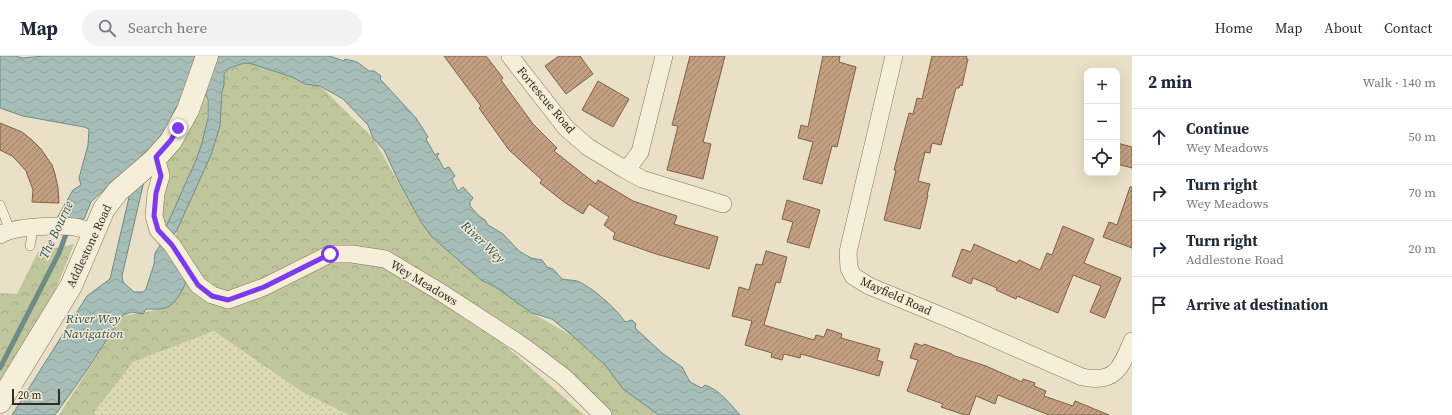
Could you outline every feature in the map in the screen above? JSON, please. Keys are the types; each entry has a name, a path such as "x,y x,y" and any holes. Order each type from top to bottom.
{"street":[{"name":"Addlestone Road","path":"0,402 71,286 75,229 104,209 118,191 155,158 171,140 188,110 207,56"},
{"name":"Fortescue Road","path":"510,56 566,128 588,147 642,179 723,204"},
{"path":"624,169 632,163 640,152 664,56"},
{"name":"Mayfield Road","path":"894,56 848,252 849,268 853,276 869,286 959,323 1082,377 1090,379 1111,376 1124,362 1132,341"},
{"name":"Wey Meadows","path":"155,158 161,176 156,193 154,216 158,230 167,239 198,285 212,296 228,300 264,287 330,254 352,254 385,259 442,293 522,346 564,377 603,415"},
{"path":"5,233 33,229 37,227 75,229"}],"lane":[{"path":"0,205 5,233"},
{"path":"30,246 33,229"}],"shaded area":[{"path":"214,331 302,392 349,415 92,415 133,362"}],"green space":[{"path":"244,63 252,64 320,86 373,138 421,222 532,313 574,337 658,415 600,415 417,268 584,415 349,415 302,392 214,331 133,362 92,415 59,415 123,316 162,309 177,230 211,155 220,126 224,75 227,70"},
{"path":"204,89 207,103 205,131 196,159 165,233 156,193 156,157"},
{"path":"74,244 55,291 0,382 0,293 17,294 38,252"}],"water":[{"path":"0,56 16,56 22,58 44,56 329,56 344,61 345,59 357,62 369,71 374,71 381,76 380,79 416,118 428,137 426,139 435,155 438,153 439,154 437,156 444,169 449,167 455,176 452,179 458,191 463,187 473,198 470,202 470,206 485,220 488,225 503,234 519,251 531,258 542,260 547,267 553,269 562,279 577,281 597,293 625,322 632,320 636,324 635,328 662,353 682,367 690,382 702,388 705,385 715,390 724,397 740,415 659,415 623,389 606,366 552,319 532,313 494,286 481,280 431,236 421,222 399,182 384,150 373,138 368,125 343,99 320,86 305,84 292,77 252,64 244,63 230,68 224,74 220,126 211,155 177,230 171,238 186,275 185,284 181,293 166,308 146,309 143,314 132,312 123,315 55,415 12,415 87,296 110,279 130,193 123,172 91,202 84,219 57,218 73,190 81,185 79,178 88,145 89,129 23,116 0,108","holes":["204,90 208,100 208,118 196,160 167,225 163,241 155,253 154,264 146,289 143,292 134,292 123,282 122,276 144,181 140,157 161,135 176,107 197,110"]}],"building":[{"path":"444,56 486,56 503,78 501,80 533,124 557,148 554,151 583,174 596,184 598,180 633,201 677,216 674,224 718,237 709,269 656,254 613,239 615,233 604,225 609,217 589,204 583,214 564,202 540,183 542,180 509,150 479,108 481,106"},
{"path":"559,56 580,56 593,74 566,94 545,66"},
{"path":"690,56 725,56 703,142 711,144 703,179 667,170 678,126 672,125"},
{"path":"823,56 840,56 839,62 856,67 837,147 832,146 822,184 803,179 813,142 798,138 801,125 808,127"},
{"path":"932,56 967,56 966,59 968,59 962,86 960,85 959,88 956,88 941,145 932,143 930,153 925,152 918,181 930,184 920,229 884,220 896,170 894,170 909,113 913,114 917,98 922,99"},
{"path":"598,81 629,99 613,127 582,110"},
{"path":"0,123 22,132 41,149 52,165 55,174 59,203 32,202 33,190 26,171 12,156 0,150"},
{"path":"1120,144 1132,147 1132,168 1120,165"},
{"path":"1130,187 1132,187 1132,248 1103,237 1109,222 1117,225"},
{"path":"787,200 820,210 809,248 787,242 793,222 782,219"},
{"path":"1063,226 1094,239 1084,263 1121,278 1105,318 1090,312 1101,286 1073,275 1058,313 1017,296 1016,299 996,290 997,288 973,278 971,284 952,276 962,249 971,252 974,244 1017,263 1019,260 1040,270 1047,253 1052,255"},
{"path":"766,251 787,257 780,283 776,282 764,325 814,340 816,335 824,337 827,329 842,334 841,338 880,349 877,360 883,362 879,376 801,354 800,358 784,354 782,360 771,357 772,353 745,345 752,321 732,316 739,287 749,290 756,264 762,265"},
{"path":"915,343 923,346 924,344 986,366 1022,382 1023,379 1035,383 1034,386 1046,391 1044,396 1073,406 1075,401 1109,415 1049,415 998,395 995,404 976,396 969,415 941,407 943,404 907,391 918,360 910,358"}],"waterway":[{"name":"The Bourne","path":"0,368 59,253 68,229"}],"route":[{"path":"178,128 171,140 156,157 161,176 156,193 154,216 158,230 172,245 198,285 212,296 228,300 264,287 330,254"}],"water label":[{"name":"River Wey","path":"483,242"},
{"name":"River Wey Navigation","path":"93,326"}]}
